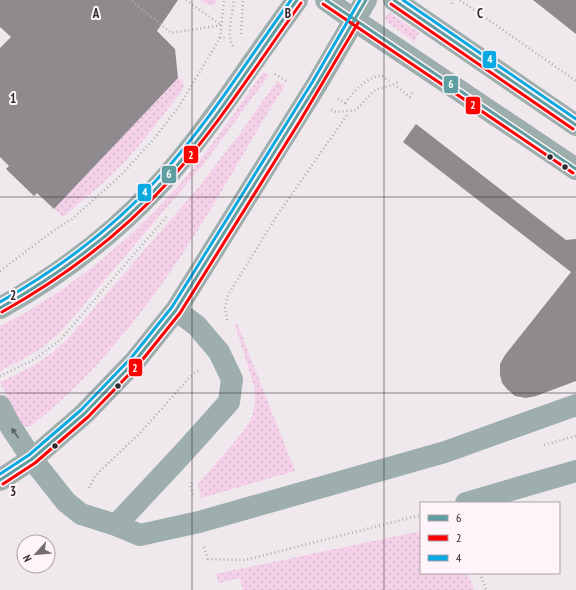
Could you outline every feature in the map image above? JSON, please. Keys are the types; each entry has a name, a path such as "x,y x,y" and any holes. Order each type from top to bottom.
{"street":[{"path":"0,308 29,292 70,265 109,234 156,189 198,139 297,0"},
{"path":"326,0 576,168"},
{"path":"0,480 32,458 84,414 135,361 176,310 296,118 366,0"},
{"path":"394,0 576,125"},
{"path":"116,525 186,450 228,402 232,379 219,352 197,326 176,310"},
{"path":"0,406 11,427 32,458 66,502 81,514 116,525 140,535 199,522 444,452 576,405"},
{"path":"469,502 576,471"}],"path":[{"path":"186,0 222,25"},
{"path":"0,271 53,231 72,219 120,176 153,140 178,108 220,38 224,0"},
{"path":"234,0 230,41 233,47 237,50"},
{"path":"241,37 243,0"},
{"path":"452,4 453,0"},
{"path":"460,0 576,81"},
{"path":"132,1 171,33 222,25"},
{"path":"220,38 226,37"},
{"path":"344,103 355,90 368,80 381,76 389,82"},
{"path":"332,110 336,112 356,110 372,92 380,87 393,85 403,77"},
{"path":"397,88 410,97 415,86"},
{"path":"338,99 344,103 346,107"},
{"path":"228,324 225,308 228,295 278,214 347,115"},
{"path":"87,494 91,482 95,476 140,433 189,378 204,366"},
{"path":"194,500 190,484 195,479"},
{"path":"208,559 245,560 420,515"},
{"path":"480,574 486,590"}],"shaded area":[{"path":"200,0 217,0 214,5 210,5"},
{"path":"390,13 419,33 414,42 386,21 385,16"},
{"path":"263,72 269,75 203,165 64,328 41,348 0,371 0,326 25,313 73,282 139,227 159,207 201,159"},
{"path":"178,78 181,79 184,86 181,92 142,142 113,173 63,217 54,209"},
{"path":"277,81 285,85 204,220 147,304 105,356 81,381 31,426 25,427 21,425 0,382 47,357 71,335 198,188 241,132"},
{"path":"237,323 295,471 201,498 198,484 242,433 250,421 254,410 254,386 235,325"},
{"path":"420,531 420,574 468,574 474,590 243,590 240,578 219,583 216,574"}],"building":[{"path":"0,0 178,0 157,31 175,49 178,78 54,209 37,193 34,196 6,169 9,166 0,157 0,48 11,37 0,27"},
{"path":"533,0 576,0 576,34"},
{"path":"416,124 566,240 576,239 576,381 536,396 526,398 515,396 502,383 500,364 505,355 571,272 403,142"}],"transit line":[{"name":"4","path":"0,302 65,261 106,229 143,194 196,133 291,0"},
{"name":"6","path":"0,308 23,295 88,250 129,216 148,197 184,157 201,135 297,0"},
{"name":"6","path":"326,0 576,169"},
{"name":"4","path":"0,474 29,455 81,410 131,358 172,307 313,81 360,0"},
{"name":"6","path":"0,480 32,459 84,414 135,361 176,310 317,84 366,0"},
{"name":"6","path":"394,0 576,125"},
{"name":"4","path":"403,0 576,119"},
{"name":"2","path":"2,312 25,299 91,254 151,201 204,138 301,3"},
{"name":"2","path":"323,4 573,173"},
{"name":"2","path":"391,4 573,129"},
{"name":"2","path":"3,484 35,463 88,417 139,364 180,313 300,121 358,23"}]}
